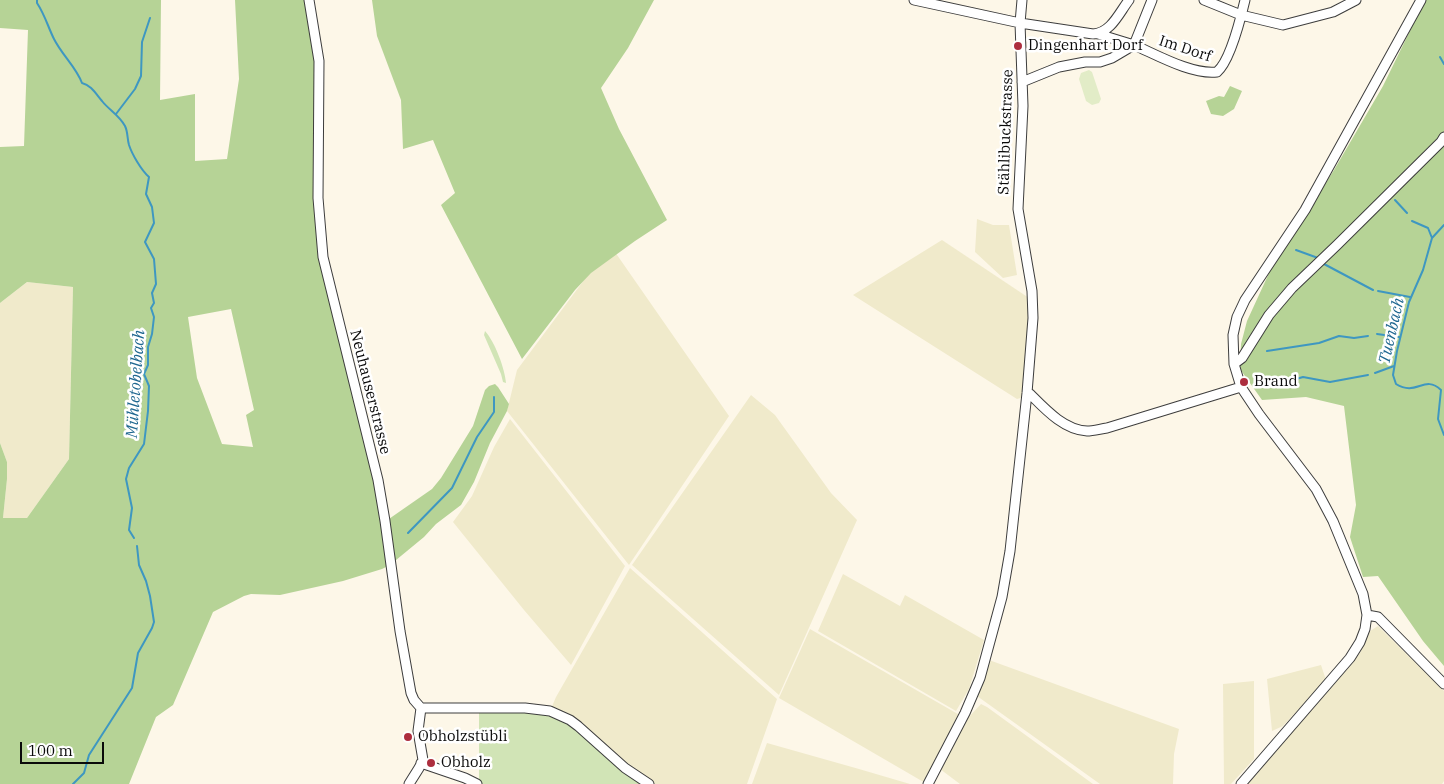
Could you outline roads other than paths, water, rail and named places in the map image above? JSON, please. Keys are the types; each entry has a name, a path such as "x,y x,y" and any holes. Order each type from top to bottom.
{"street":[{"name":"Neuhauserstrasse","path":"309,0 319,61 318,198 323,257 378,480 400,631 414,700 421,708"},
{"path":"914,0 1020,24 1098,34 1134,45"},
{"name":"Stählibuckstrasse","path":"928,784 974,695 1002,597 1008,559 1027,392 1033,318 1032,291 1018,209 1023,120 1020,24 1022,0"},
{"path":"1098,34 1109,28 1129,0"},
{"path":"1022,82 1059,67 1085,62 1100,62 1112,58 1134,45 1152,0"},
{"path":"1204,0 1241,15 1276,25 1290,24 1333,12 1356,0"},
{"path":"1241,15 1245,0"},
{"path":"1241,784 1350,658 1360,642 1365,629 1367,615 1363,594 1324,503 1309,478 1258,414 1241,388 1234,364 1233,335 1241,307 1305,210 1421,0"},
{"name":"Im Dorf","path":"1134,45 1188,68 1205,72 1218,72 1232,43 1241,15"},
{"path":"1234,364 1242,358 1269,315 1292,288 1337,246 1444,137"},
{"path":"1027,392 1055,417 1071,426 1086,431 1107,428 1241,388"},
{"path":"1367,615 1378,617 1444,684"},
{"path":"409,784 423,760 418,731 421,708 524,708 550,712 570,720 625,768 649,784"},
{"path":"421,763 466,778 477,784"}],"waterway":[{"name":"Mühletobelbach","path":"37,0 54,39 82,83 91,88 123,122 132,153 149,177 146,194 152,207 154,223 145,242 154,259 156,284 152,293 154,303 151,308 154,317 148,347 148,365 144,374 149,386 144,444 129,468 126,479 132,508 129,530 134,538"},
{"path":"116,114 135,89 141,76 142,42 150,18"},
{"path":"1440,57 1444,64"},
{"path":"1395,200 1407,213"},
{"path":"1412,221 1428,228 1432,238"},
{"name":"Tuenbach","path":"1444,225 1432,238 1423,270 1409,302 1393,375 1396,384 1403,387 1410,388 1430,384 1441,390 1438,419 1444,435"},
{"path":"1296,250 1318,258"},
{"path":"1324,264 1373,290"},
{"path":"1378,291 1410,297"},
{"path":"1377,334 1399,337"},
{"path":"1267,351 1319,343 1339,336 1354,338 1368,336"},
{"path":"1375,373 1394,366"},
{"path":"1274,382 1286,382 1303,377 1330,382 1368,375"},
{"path":"408,533 452,488 477,437 494,412 494,397"},
{"name":"Mühletobelbach","path":"73,784 84,773 89,755 132,688 138,653 154,622 150,596 139,565 137,546"}],"place":[{"name":"Dingenhart Dorf","path":"1018,46"},
{"name":"Brand","path":"1244,382"},
{"name":"Obholzstübli","path":"408,737"},
{"name":"Obholz","path":"431,763"}]}
